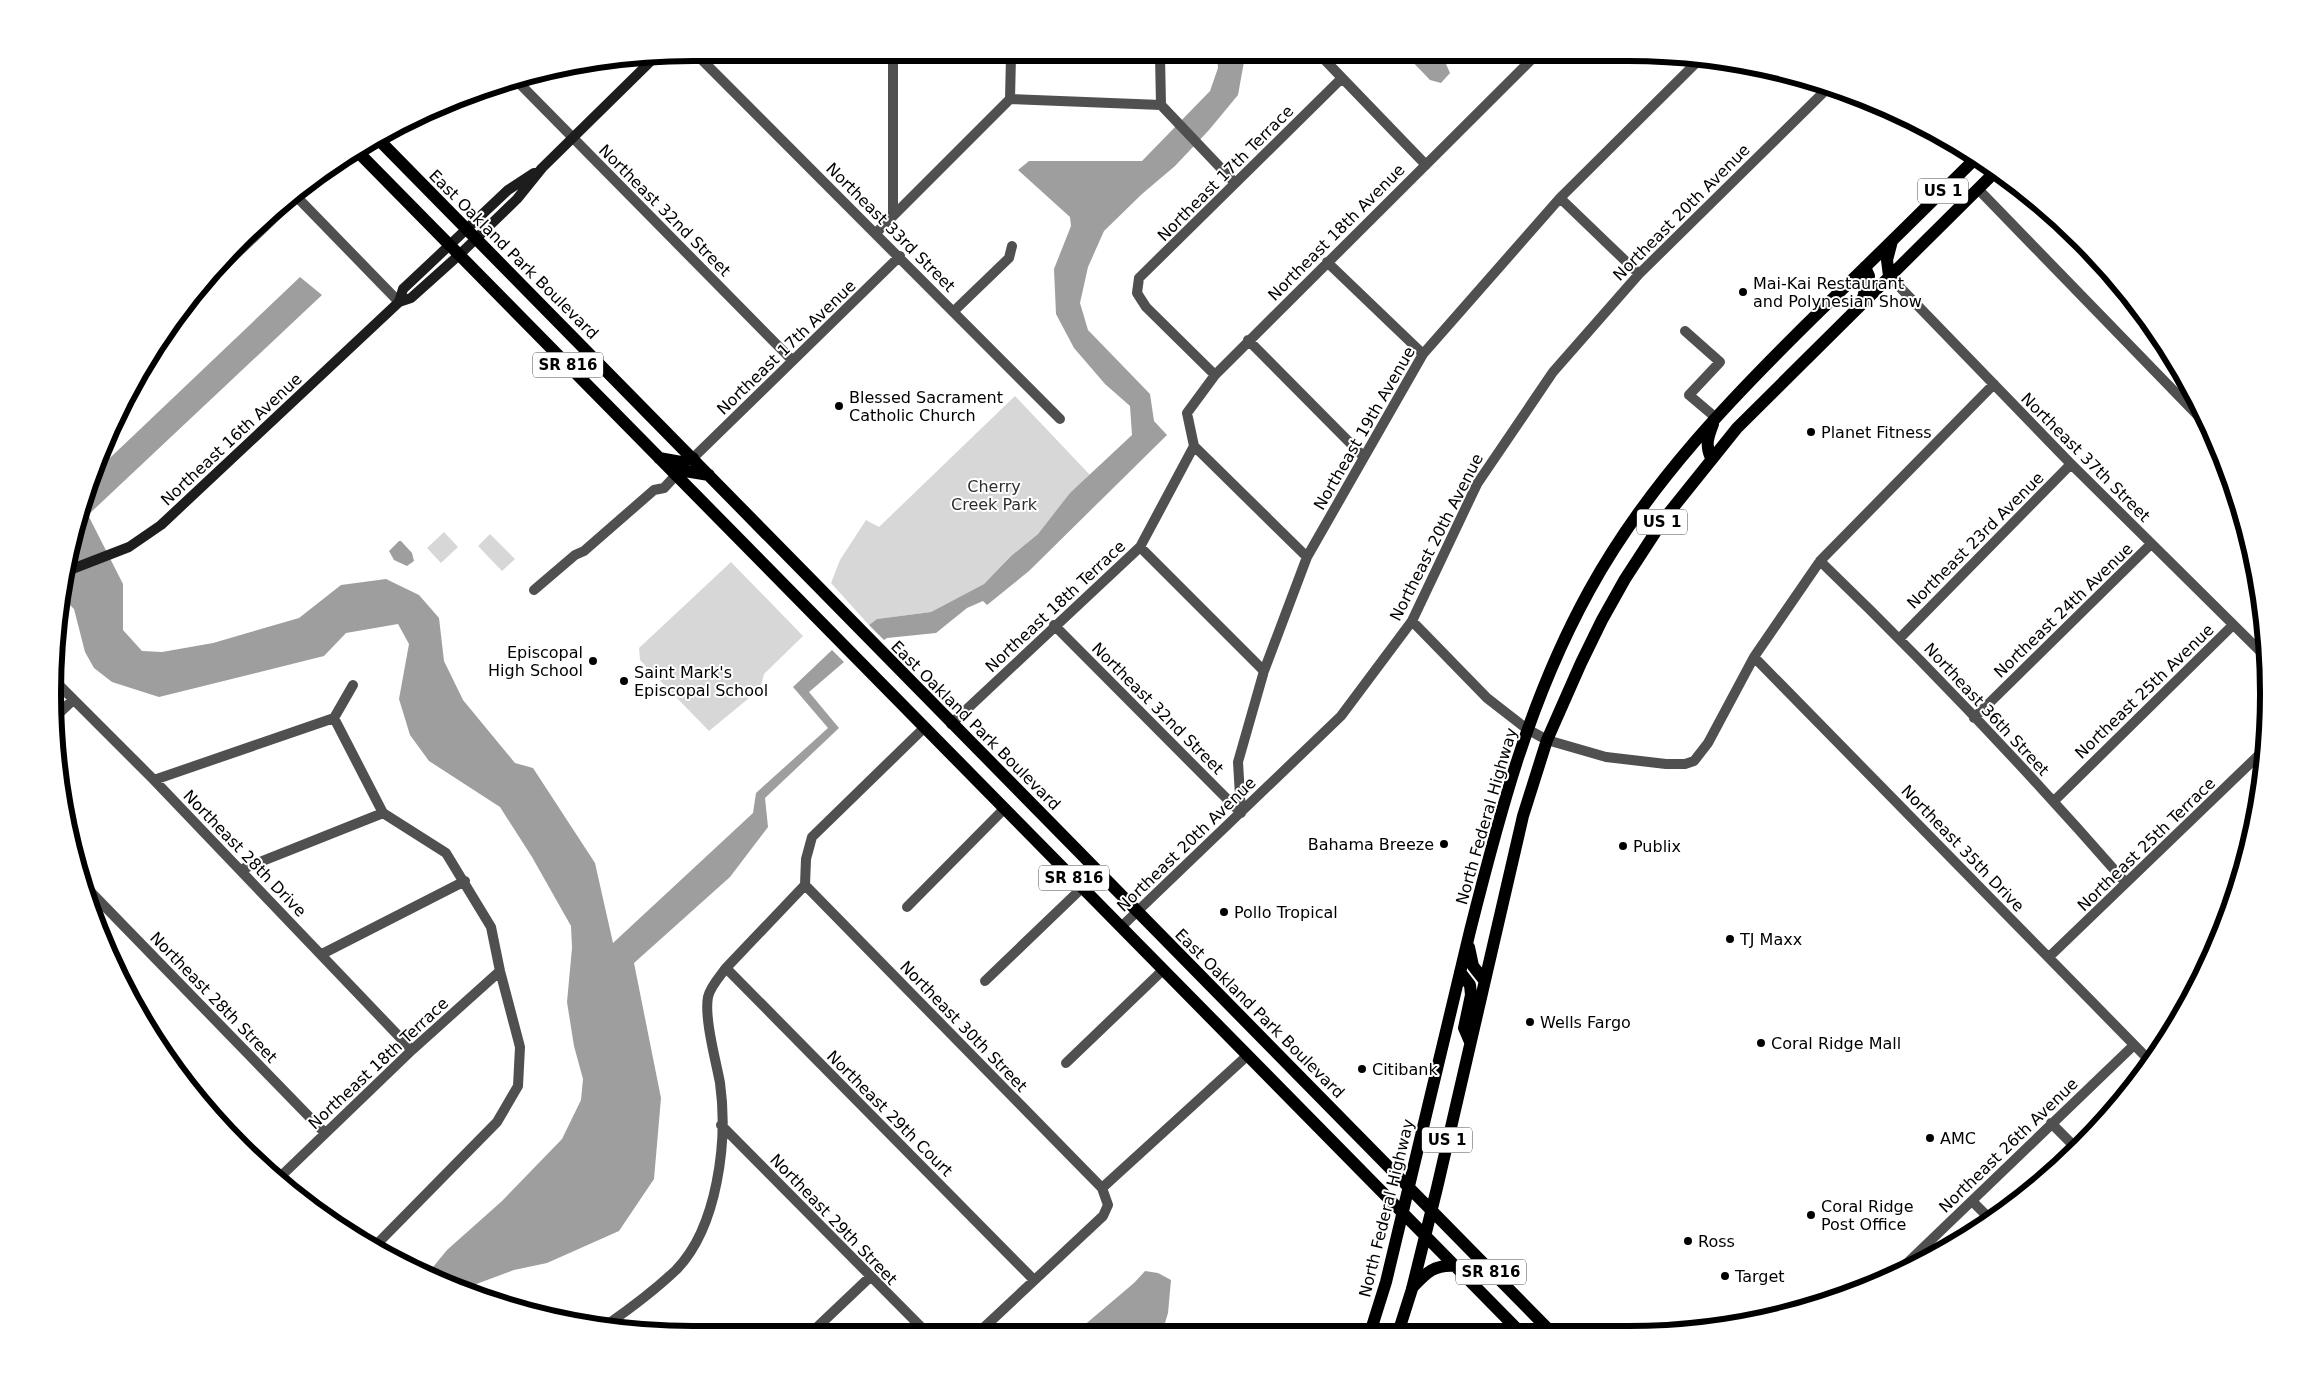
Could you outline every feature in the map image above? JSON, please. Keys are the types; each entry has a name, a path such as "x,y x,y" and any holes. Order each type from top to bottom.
{"main road":[{"name":"East Oakland Park Boulevard","path":"382,143 693,458 950,724 1138,911 1430,1211 1545,1326"},
{"name":"SR 816","path":"362,156 1514,1326"},
{"name":"North Federal Highway","path":"1372,1326 1386,1282 1403,1214 1500,811 1537,699 1562,643 1589,590 1657,489 1715,417 1971,163"},
{"name":"US 1","path":"1400,1326 1412,1289 1425,1236 1523,816 1547,740 1581,663 1625,579 1664,519 1711,458 1760,403 1991,176"},
{"path":"1890,276 1888,260 1892,241"},
{"path":"1861,303 1869,276 1865,267"},
{"path":"1711,458 1707,450 1707,440 1715,417"},
{"path":"660,458 681,462 693,458"},
{"path":"676,475 685,471 709,475"},
{"path":"865,666 880,666 888,659"},
{"path":"926,727 939,722 950,724"},
{"path":"1468,942 1473,966 1484,980"},
{"path":"1460,972 1470,985 1472,995 1464,1028 1470,1042"},
{"path":"1252,1059 1269,1067 1278,1066 1285,1061"},
{"path":"1412,1289 1429,1270 1445,1265 1456,1266"}],"street":[{"name":"Northeast 33rd Street","path":"703,61 900,256 1060,419"},
{"path":"893,61 893,216"},
{"path":"876,232 1010,99 1011,61"},
{"path":"1160,61 1161,105 1235,183"},
{"path":"1326,61 1426,165"},
{"name":"Northeast 18th Avenue","path":"1194,446 1187,413 1214,375 1426,165 1527,61"},
{"name":"Northeast 16th Avenue","path":"74,568 110,556 139,541 161,525 399,302 411,298 459,255 472,234 508,190 542,168 649,63"},
{"name":"Northeast 19th Avenue","path":"1241,813 1238,762 1264,671 1307,557 1423,354 1560,198 1693,65"},
{"name":"Northeast 17th Terrace","path":"1214,375 1146,307 1137,293 1139,278 1342,78"},
{"name":"Northeast 32nd Street","path":"522,86 792,360"},
{"name":"Northeast 20th Avenue","path":"1121,927 1341,716 1412,622 1477,484 1506,438 1553,372 1639,274 1823,93"},
{"path":"1010,99 1161,105"},
{"path":"1978,189 2193,411"},
{"path":"1560,198 1639,274"},
{"path":"300,199 399,302"},
{"name":"Northeast 16th Avenue","path":"399,302 403,289 450,245 472,234"},
{"path":"954,311 1009,258 1012,246"},
{"name":"Northeast 17th Avenue","path":"693,458 900,256"},
{"path":"1327,262 1423,354"},
{"name":"Northeast 37th Street","path":"1890,276 2071,464 2258,649"},
{"path":"1685,331 1720,362 1690,395 1715,417"},
{"path":"1248,340 1363,456"},
{"path":"1412,622 1487,698 1527,729 1547,740 1606,756 1650,762 1686,764 1694,761 1700,756 1754,657 1820,561 1994,384"},
{"path":"1194,446 1307,557"},
{"name":"Northeast 18th Terrace","path":"950,724 1054,625 1140,547 1194,446"},
{"name":"Northeast 23rd Avenue","path":"1900,638 2071,464"},
{"path":"534,590 575,555 584,551 654,490 664,488 676,475"},
{"name":"Northeast 24th Avenue","path":"1974,718 2151,544"},
{"path":"1140,547 1264,671"},
{"name":"Northeast 36th Street","path":"1820,561 1900,638 2054,801 2126,883"},
{"name":"Northeast 32nd Street","path":"1054,625 1241,813"},
{"name":"Northeast 25th Avenue","path":"2054,801 2233,625"},
{"name":"Northeast 35th Drive","path":"1754,657 2145,1056"},
{"path":"154,780 334,718 353,686"},
{"name":"Northeast 28th Drive","path":"61,687 154,780 412,1050"},
{"path":"62,711 73,700"},
{"path":"334,718 383,814 446,853 465,881 491,927 500,972 520,1047 518,1086 497,1122 379,1242"},
{"path":"613,1320 677,1269 701,1234 714,1196 721,1155 720,1086 709,1021 708,997 726,968 805,885 806,859 812,837 926,727"},
{"name":"Northeast 25th Terrace","path":"2049,957 2256,758"},
{"path":"907,906 1005,808"},
{"path":"240,870 383,814"},
{"path":"322,954 465,881"},
{"name":"Northeast 30th Street","path":"805,885 1102,1188"},
{"path":"985,981 1083,887"},
{"name":"Northeast 28th Street","path":"95,896 325,1133"},
{"name":"Northeast 29th Court","path":"726,968 1033,1279"},
{"path":"1066,1062 1163,970"},
{"name":"Northeast 18th Terrace","path":"283,1174 412,1050 500,972"},
{"name":"Northeast 26th Avenue","path":"1912,1258 2051,1122 2134,1045"},
{"path":"985,1326 1033,1279 1103,1216 1108,1205 1102,1188 1252,1059"},
{"path":"2051,1122 2072,1144"},
{"name":"Northeast 29th Street","path":"721,1125 920,1326"},
{"path":"1972,1201 1985,1214"},
{"path":"818,1326 870,1277"}],"green space":[{"name":"Cherry Creek Park","path":"1015,396 1090,475 1069,495 1038,534 1011,556 984,584 931,612 877,619 869,625 831,583 840,560 866,520 879,527"},
{"path":"444,532 458,547 441,563 427,548"},
{"path":"490,534 515,559 502,571 478,546"},
{"path":"731,562 803,636 764,674 760,689 709,731 640,660 639,648"}],"shaded area":[{"path":"1217,61 1244,61 1238,95 1209,130 1175,166 1142,194 1104,231 1088,267 1080,303 1088,330 1150,394 1154,421 1167,435 1029,571 987,605 983,601 967,608 936,633 887,638 884,640 869,625 877,619 931,612 984,584 1011,556 1038,534 1070,493 1132,435 1130,406 1105,384 1074,348 1056,314 1054,269 1071,226 1070,217 1018,170 1029,161 1142,161 1210,91 1218,68"},
{"path":"1412,61 1445,61 1450,73 1441,83 1430,80"},
{"path":"300,277 322,295 88,515 123,584 123,630 142,651 162,652 213,643 299,618 341,585 386,579 419,595 439,618 444,661 463,700 515,763 533,768 595,863 613,943 753,813 756,793 828,728 793,687 832,650 844,662 809,692 839,728 765,798 768,827 730,877 634,963 661,1098 654,1179 619,1231 547,1263 514,1270 472,1285 432,1269 447,1250 502,1201 562,1139 581,1100 583,1079 574,1046 567,1002 572,948 571,926 532,857 500,807 429,761 410,735 399,699 409,644 398,624 346,633 324,656 159,697 112,682 94,668 85,652 74,609 68,603 73,570 83,530 105,462"},
{"path":"399,541 412,553 414,561 407,566 394,560 389,551"},
{"path":"1145,1271 1158,1273 1171,1280 1168,1313 1164,1326 1083,1326 1134,1283"}],"place":[{"name":"Mai-Kai Restaurant and Polynesian Show","path":"1743,292"},
{"name":"Blessed Sacrament Catholic Church","path":"839,406"},
{"name":"Planet Fitness","path":"1811,432"},
{"name":"Episcopal High School","path":"593,661"},
{"name":"Saint Mark's Episcopal School","path":"624,681"},
{"name":"Bahama Breeze","path":"1444,844"},
{"name":"Publix","path":"1623,846"},
{"name":"Pollo Tropical","path":"1224,912"},
{"name":"TJ Maxx","path":"1730,939"},
{"name":"Wells Fargo","path":"1530,1022"},
{"name":"Coral Ridge Mall","path":"1761,1043"},
{"name":"Citibank","path":"1362,1069"},
{"name":"AMC","path":"1930,1138"},
{"name":"Coral Ridge Post Office","path":"1811,1215"},
{"name":"Ross","path":"1688,1241"},
{"name":"Target","path":"1725,1276"}]}
